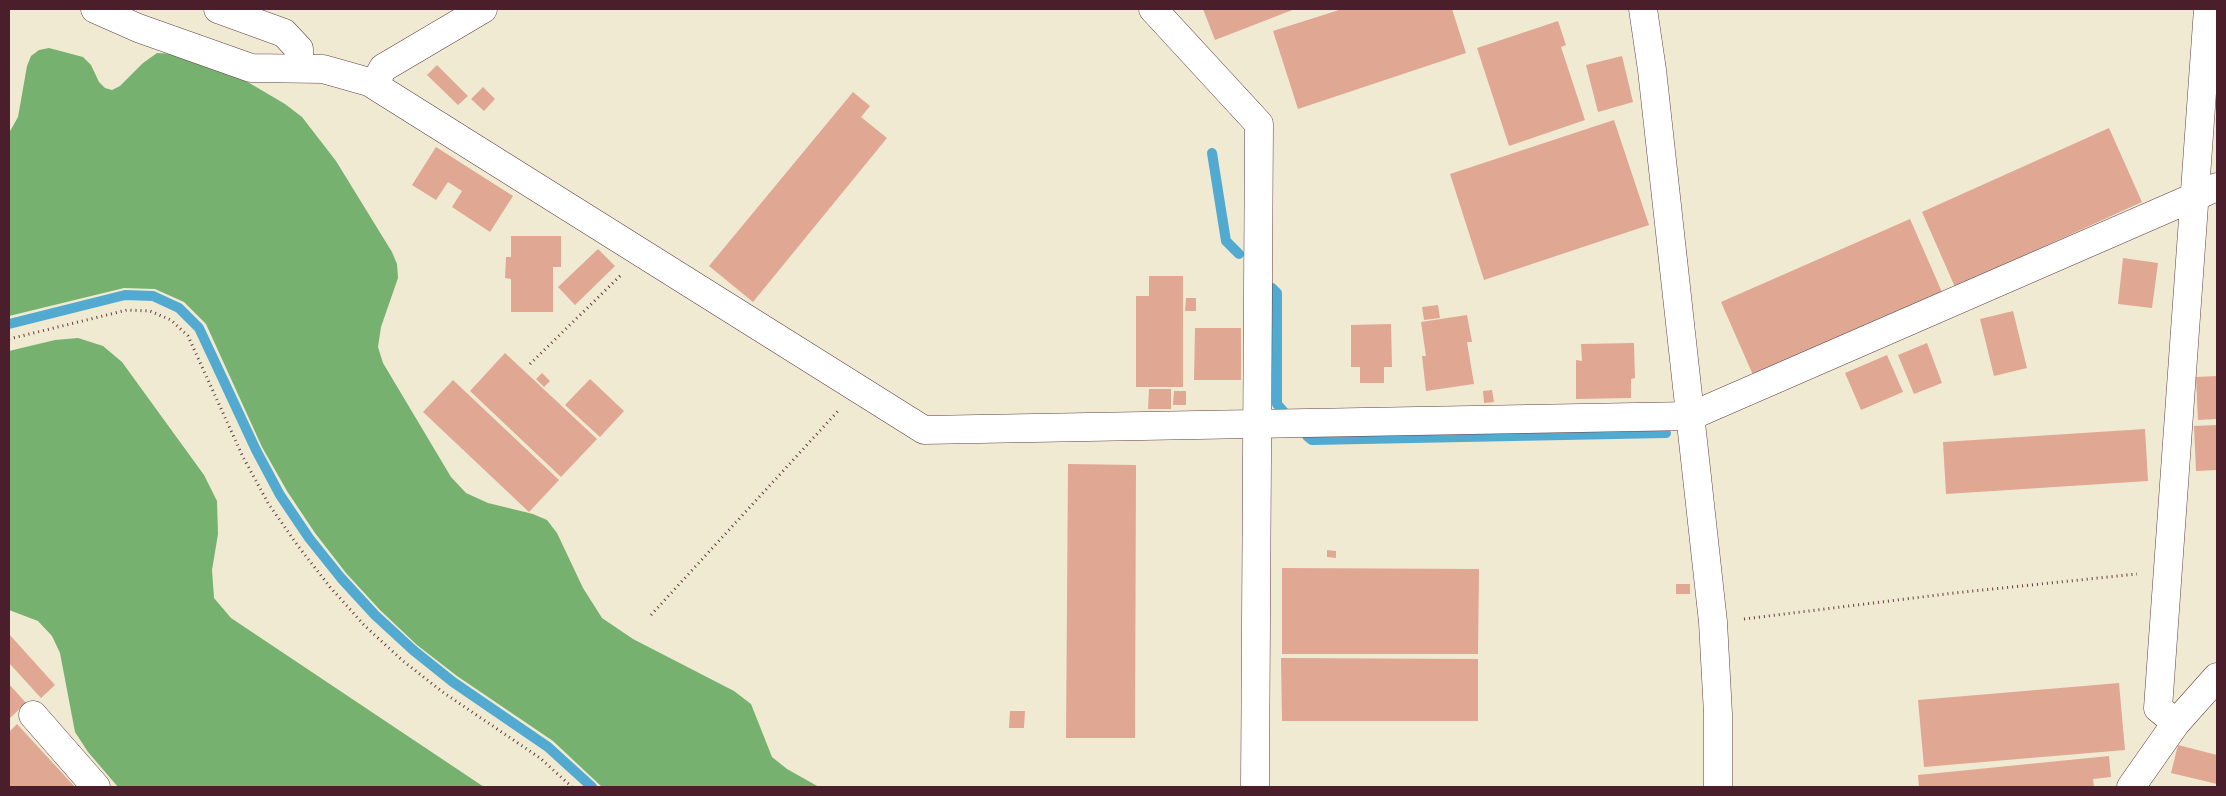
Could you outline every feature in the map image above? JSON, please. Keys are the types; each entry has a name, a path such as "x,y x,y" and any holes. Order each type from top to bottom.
{"street":[{"path":"95,9 138,28 246,67 268,70 323,69 346,74 374,85 924,430 1691,416 2206,192"},
{"path":"218,9 284,33 299,49 299,68"},
{"path":"374,85 383,68 483,9"},
{"path":"1154,9 1259,124 1255,787"},
{"path":"1643,9 1652,70 1713,622 1718,705 1718,787"},
{"path":"2176,723 2158,708 2168,573 2206,192 2208,9"},
{"path":"2131,787 2176,723 2217,677"},
{"path":"33,715 96,787"}],"path":[{"path":"530,364 633,264 641,252"},
{"path":"9,338 127,310 150,311 172,320 188,336 242,457 268,503 330,587 365,626 403,661 444,694 540,758 572,787"},
{"path":"651,615 849,400 856,388"},
{"path":"1713,622 1954,593 2156,572 2168,573"}],"green space":[{"path":"49,48 83,57 91,65 99,82 105,88 112,90 120,86 143,63 157,53 174,54 246,81 285,104 302,117 336,161 392,252 397,264 398,278 381,327 378,347 383,363 451,477 466,493 488,503 533,514 547,520 557,533 583,588 602,618 633,639 734,691 751,704 772,757 787,769 819,787 602,787 553,741 457,676 417,645 380,610 346,573 315,533 287,491 262,447 206,324 184,302 155,289 124,288 9,316 9,133 18,117 27,66 31,56 39,50"},
{"path":"78,338 103,346 122,362 204,475 217,501 218,534 212,570 214,598 231,618 484,787 118,787 88,752 75,732 60,653 52,636 38,621 9,610 9,351 55,340"}],"building":[{"path":"1203,9 1295,9 1215,40"},
{"path":"1342,9 1452,9 1466,53 1298,109 1273,31"},
{"path":"1558,21 1566,45 1561,47 1585,120 1509,146 1477,48"},
{"path":"1622,56 1633,102 1598,112 1586,65"},
{"path":"437,65 468,96 458,105 427,75"},
{"path":"483,87 495,99 484,111 471,99"},
{"path":"853,92 870,106 861,117 887,138 753,302 709,266"},
{"path":"1614,120 1649,225 1484,280 1450,174"},
{"path":"2109,128 2142,202 1955,287 1922,212"},
{"path":"436,147 513,196 490,232 452,207 462,191 448,182 436,200 412,185"},
{"path":"1910,219 1942,292 1753,375 1721,302"},
{"path":"511,236 561,236 561,267 553,267 553,312 511,312 511,279 505,278 506,257 511,257"},
{"path":"598,249 615,266 575,305 558,287"},
{"path":"2123,258 2158,263 2152,308 2118,304"},
{"path":"1149,276 1183,276 1183,387 1136,387 1136,296 1149,296"},
{"path":"1186,298 1196,298 1196,311 1185,311"},
{"path":"1438,305 1440,318 1424,320 1422,307"},
{"path":"2013,311 2027,368 1994,376 1980,319"},
{"path":"1467,315 1472,342 1467,342 1474,384 1426,391 1422,356 1426,356 1421,322"},
{"path":"1391,324 1392,367 1384,367 1384,383 1360,383 1360,367 1351,367 1351,325"},
{"path":"1195,328 1241,328 1241,380 1194,380"},
{"path":"1634,343 1635,378 1631,379 1631,398 1576,399 1576,360 1582,361 1581,344"},
{"path":"1927,343 1942,383 1914,394 1898,355"},
{"path":"505,353 597,439 561,477 470,391"},
{"path":"1887,355 1903,392 1861,410 1845,373"},
{"path":"542,373 550,381 544,387 536,379"},
{"path":"2217,376 2217,419 2198,420 2196,377"},
{"path":"590,379 624,411 600,437 565,405"},
{"path":"453,380 559,480 529,512 423,412"},
{"path":"1149,389 1171,389 1171,409 1148,409"},
{"path":"1492,390 1494,402 1484,403 1483,391"},
{"path":"1174,391 1186,391 1186,405 1173,405"},
{"path":"2217,425 2217,470 2196,471 2194,426"},
{"path":"2145,429 2148,481 1946,494 1943,442"},
{"path":"1068,464 1136,465 1135,738 1066,738"},
{"path":"1327,550 1336,551 1336,558 1327,557"},
{"path":"1282,568 1479,569 1478,654 1282,654"},
{"path":"1676,584 1690,584 1690,594 1676,594"},
{"path":"9,634 55,685 41,698 9,663"},
{"path":"1281,658 1478,659 1478,721 1282,721"},
{"path":"2119,683 2125,750 1924,767 1918,700"},
{"path":"9,684 26,703 9,719"},
{"path":"1010,711 1025,711 1024,728 1009,728"},
{"path":"17,724 75,787 9,787 9,732"},
{"path":"2178,745 2217,755 2217,784 2171,773"},
{"path":"2109,756 2111,777 2093,779 2094,787 1919,787 1918,775"}],"waterway":[{"path":"1212,153 1226,241 1239,254"},
{"path":"1272,288 1277,293 1277,404 1284,412"},
{"path":"9,324 125,295 153,296 179,308 199,328 256,450 280,495 309,538 341,578 375,615 413,650 453,682 548,747 592,787"},
{"path":"1307,436 1312,440 1666,433"}]}
